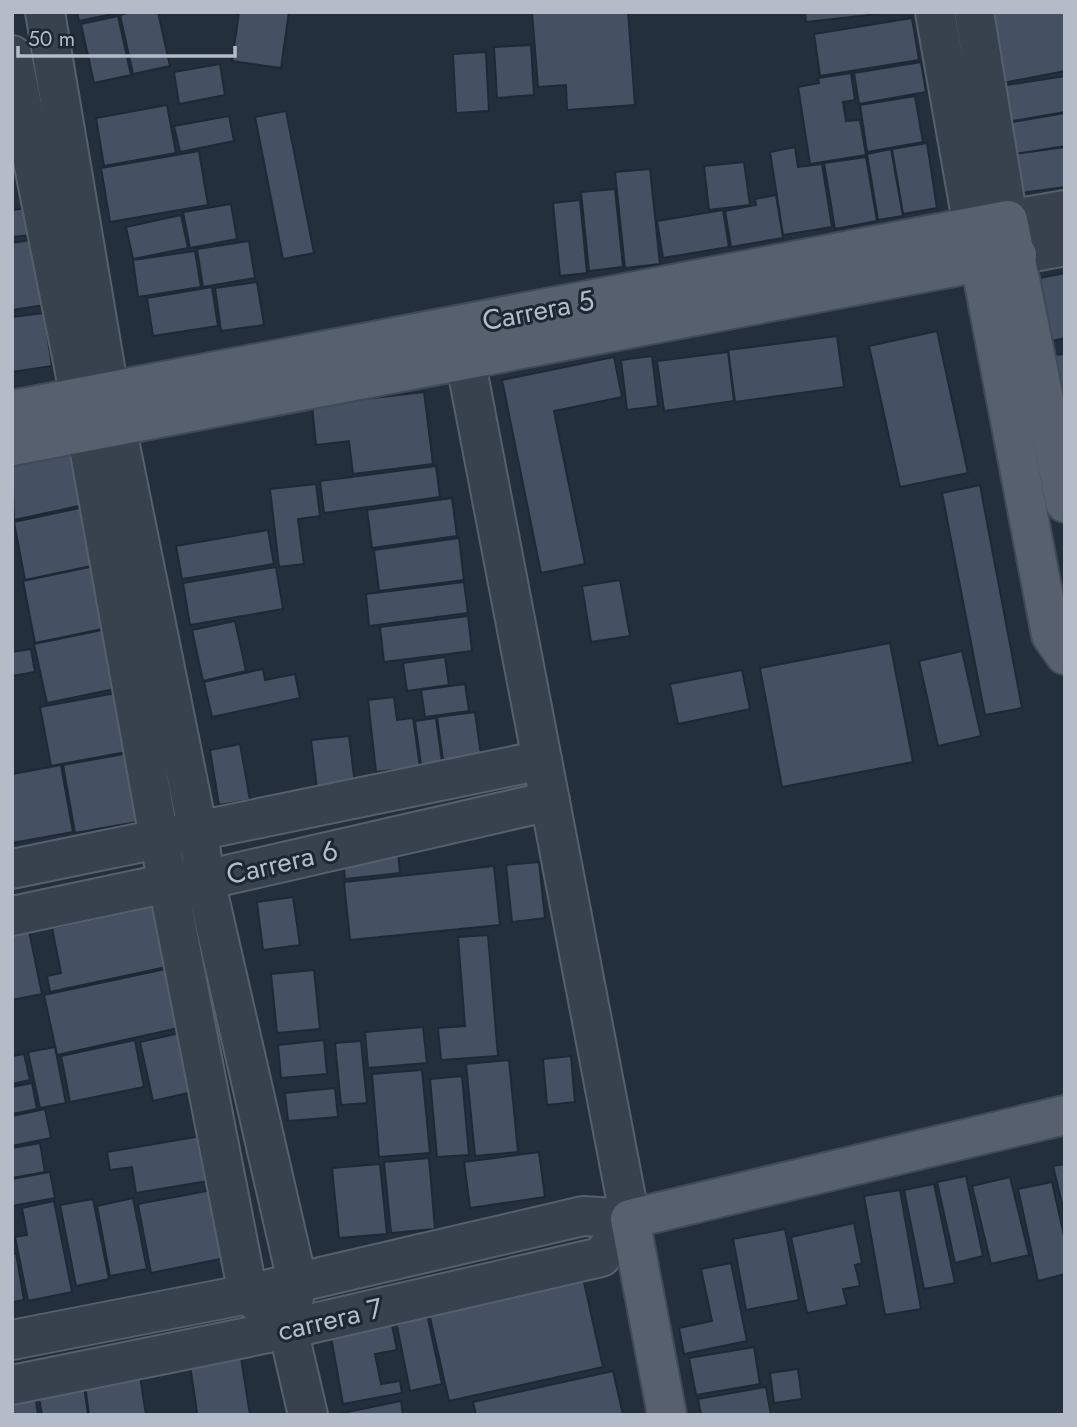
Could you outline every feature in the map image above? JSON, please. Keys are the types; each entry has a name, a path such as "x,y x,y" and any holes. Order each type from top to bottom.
{"main road":[{"name":"Carrera 5","path":"12,410 98,411 995,241"},
{"path":"995,241 1065,503"},
{"path":"995,241 1051,635 1065,655"},
{"name":"Carrera 5","path":"12,446 98,411"},
{"path":"667,1415 630,1219 1065,1115"}],"street":[{"path":"45,12 159,838 187,881 297,1281 288,1329 308,1415"},
{"path":"935,12 995,241"},
{"path":"974,12 995,241"},
{"path":"12,55 198,832 187,881 248,1294 288,1329"},
{"name":"Carrera 5","path":"995,241 1065,210"},
{"name":"Carrera 5","path":"995,241 1065,246"},
{"path":"462,342 630,1219"},
{"path":"12,869 542,760"},
{"name":"Carrera 6","path":"12,916 187,881 550,801"},
{"name":"carrera 7","path":"12,1340 248,1294 583,1216 630,1219"},
{"name":"carrera 7","path":"12,1385 288,1329 601,1257 630,1219"}],"building":[{"path":"77,12 122,12 79,21"},
{"path":"158,12 170,66 133,74 120,15"},
{"path":"239,12 289,12 281,68 232,61"},
{"path":"532,12 628,12 635,105 567,110 566,85 538,87"},
{"path":"805,12 896,12 806,22"},
{"path":"989,12 1065,12 1065,71 1003,83"},
{"path":"118,16 131,75 94,83 81,24"},
{"path":"912,18 919,60 820,76 814,34"},
{"path":"531,45 534,95 497,98 494,47"},
{"path":"486,52 489,111 456,113 453,54"},
{"path":"921,62 926,92 859,104 854,73"},
{"path":"220,64 225,95 179,104 174,72"},
{"path":"851,73 855,100 843,102 846,121 860,120 866,155 810,164 798,87 819,83 818,78"},
{"path":"1065,76 1065,112 1007,122 1001,86"},
{"path":"915,96 923,142 867,152 860,105"},
{"path":"167,105 176,153 104,166 96,118"},
{"path":"286,111 314,253 283,259 255,117"},
{"path":"1065,113 1065,146 1012,155 1007,123"},
{"path":"229,116 234,141 180,152 174,126"},
{"path":"927,143 937,208 903,214 892,149"},
{"path":"795,147 798,167 822,164 832,227 783,235 770,152"},
{"path":"1065,147 1065,187 1021,193 1015,154"},
{"path":"891,149 903,216 878,220 867,154"},
{"path":"199,151 208,205 110,222 101,168"},
{"path":"866,157 877,221 835,229 824,163"},
{"path":"744,162 750,205 709,210 704,166"},
{"path":"650,169 660,264 625,268 615,172"},
{"path":"615,189 623,267 589,271 581,192"},
{"path":"776,195 783,238 731,247 725,211 756,205 755,199"},
{"path":"580,200 587,273 560,276 553,203"},
{"path":"231,204 237,239 190,248 183,212"},
{"path":"27,208 31,235 12,237 12,210"},
{"path":"723,210 729,247 663,258 657,221"},
{"path":"181,215 188,248 133,259 126,227"},
{"path":"36,239 45,305 12,310 12,243"},
{"path":"249,241 255,278 203,287 197,249"},
{"path":"195,251 201,287 138,297 133,260"},
{"path":"1065,273 1065,338 1052,341 1040,278"},
{"path":"257,282 264,325 221,331 215,288"},
{"path":"212,287 218,326 153,336 147,298"},
{"path":"44,313 52,366 12,372 12,317"},
{"path":"937,331 968,473 900,487 869,346"},
{"path":"837,336 844,387 735,402 728,350"},
{"path":"728,352 734,401 664,411 657,361"},
{"path":"1065,354 1065,402 1059,402 1053,355"},
{"path":"652,356 658,406 627,410 621,360"},
{"path":"614,357 622,397 554,411 585,564 541,573 502,380"},
{"path":"424,392 433,464 353,474 349,441 316,445 312,405"},
{"path":"77,450 88,504 14,520 12,463"},
{"path":"436,466 440,497 324,513 320,481"},
{"path":"316,484 320,516 298,519 304,564 279,567 270,489"},
{"path":"980,485 1022,708 985,715 942,493"},
{"path":"452,498 457,536 372,548 367,510"},
{"path":"89,506 101,564 25,580 14,522"},
{"path":"268,530 274,564 182,579 176,546"},
{"path":"459,538 464,580 379,591 374,550"},
{"path":"99,565 112,627 35,643 23,581"},
{"path":"276,567 283,609 190,625 183,583"},
{"path":"620,580 630,636 591,642 582,586"},
{"path":"464,582 468,613 369,626 366,594"},
{"path":"468,616 472,651 384,662 380,627"},
{"path":"235,621 246,671 203,681 192,630"},
{"path":"112,628 124,687 47,703 34,644"},
{"path":"890,643 913,762 782,787 760,668"},
{"path":"31,649 35,672 12,676 12,652"},
{"path":"962,651 981,736 938,746 919,661"},
{"path":"445,657 449,685 407,691 403,663"},
{"path":"263,669 265,680 295,674 300,698 212,717 204,682"},
{"path":"742,670 750,709 678,724 670,684"},
{"path":"465,684 469,711 425,717 421,690"},
{"path":"116,693 126,752 51,766 40,707"},
{"path":"394,697 397,720 413,718 420,767 376,772 368,700"},
{"path":"475,712 481,755 443,760 437,717"},
{"path":"436,718 442,762 421,765 415,721"},
{"path":"349,736 355,784 317,789 311,740"},
{"path":"240,744 250,800 219,805 210,750"},
{"path":"135,752 148,820 75,833 63,765"},
{"path":"61,765 73,832 12,843 12,774"},
{"path":"398,852 400,873 345,879 343,858"},
{"path":"539,862 545,918 512,922 506,865"},
{"path":"494,866 500,925 350,940 344,882"},
{"path":"293,897 300,945 263,950 257,902"},
{"path":"158,905 171,966 50,992 47,976 61,973 52,928"},
{"path":"26,916 42,994 12,1000 12,919"},
{"path":"488,935 498,1056 441,1060 438,1028 465,1026 458,937"},
{"path":"170,968 183,1027 57,1055 44,995"},
{"path":"314,970 320,1029 277,1033 271,974"},
{"path":"423,1027 427,1063 368,1068 365,1032"},
{"path":"184,1032 197,1091 153,1101 140,1042"},
{"path":"135,1040 144,1087 70,1102 61,1056"},
{"path":"324,1040 327,1074 281,1078 278,1045"},
{"path":"361,1041 367,1103 341,1105 335,1043"},
{"path":"55,1047 66,1103 40,1108 28,1052"},
{"path":"24,1054 30,1080 12,1084 12,1056"},
{"path":"571,1056 575,1102 547,1105 543,1059"},
{"path":"509,1060 518,1152 475,1156 466,1064"},
{"path":"422,1070 430,1153 379,1157 372,1074"},
{"path":"462,1076 469,1155 437,1157 430,1079"},
{"path":"32,1083 37,1109 12,1114 12,1087"},
{"path":"335,1088 338,1117 288,1121 285,1093"},
{"path":"45,1109 51,1138 12,1146 12,1116"},
{"path":"213,1134 220,1179 136,1193 132,1167 110,1170 107,1152"},
{"path":"40,1143 45,1172 12,1178 12,1148"},
{"path":"539,1152 545,1197 470,1208 464,1162"},
{"path":"429,1158 435,1229 391,1233 384,1162"},
{"path":"380,1164 387,1234 339,1238 332,1168"},
{"path":"1065,1164 1065,1216 1053,1166"},
{"path":"50,1172 55,1198 12,1206 12,1179"},
{"path":"966,1176 983,1256 955,1263 937,1182"},
{"path":"1010,1177 1029,1255 991,1264 972,1186"},
{"path":"1052,1182 1065,1240 1065,1274 1038,1281 1018,1189"},
{"path":"934,1184 955,1283 924,1289 904,1190"},
{"path":"217,1189 230,1257 151,1273 138,1204"},
{"path":"900,1190 921,1309 885,1315 864,1196"},
{"path":"133,1198 147,1269 110,1276 97,1206"},
{"path":"93,1199 109,1279 76,1286 60,1205"},
{"path":"54,1201 72,1292 28,1301 15,1237 27,1235 22,1208"},
{"path":"854,1223 862,1263 855,1265 860,1286 843,1289 847,1305 807,1313 791,1237"},
{"path":"785,1229 799,1300 746,1310 733,1239"},
{"path":"16,1253 24,1300 12,1302 12,1254"},
{"path":"731,1263 747,1341 684,1354 679,1328 712,1321 701,1269"},
{"path":"583,1278 603,1367 449,1401 429,1313"},
{"path":"427,1314 442,1384 410,1391 396,1321"},
{"path":"391,1320 397,1350 375,1354 381,1384 400,1381 402,1393 343,1404 330,1331"},
{"path":"754,1347 760,1384 696,1395 689,1358"},
{"path":"240,1351 250,1415 187,1415 197,1412 189,1359"},
{"path":"139,1369 146,1415 89,1415 84,1377"},
{"path":"798,1369 802,1399 774,1403 770,1373"},
{"path":"613,1371 623,1415 476,1415 473,1402"},
{"path":"83,1379 88,1415 42,1415 37,1386"},
{"path":"766,1387 771,1415 701,1415 698,1399"},
{"path":"34,1388 38,1415 12,1415 12,1391"},
{"path":"401,1401 403,1415 342,1415 342,1413"}]}
